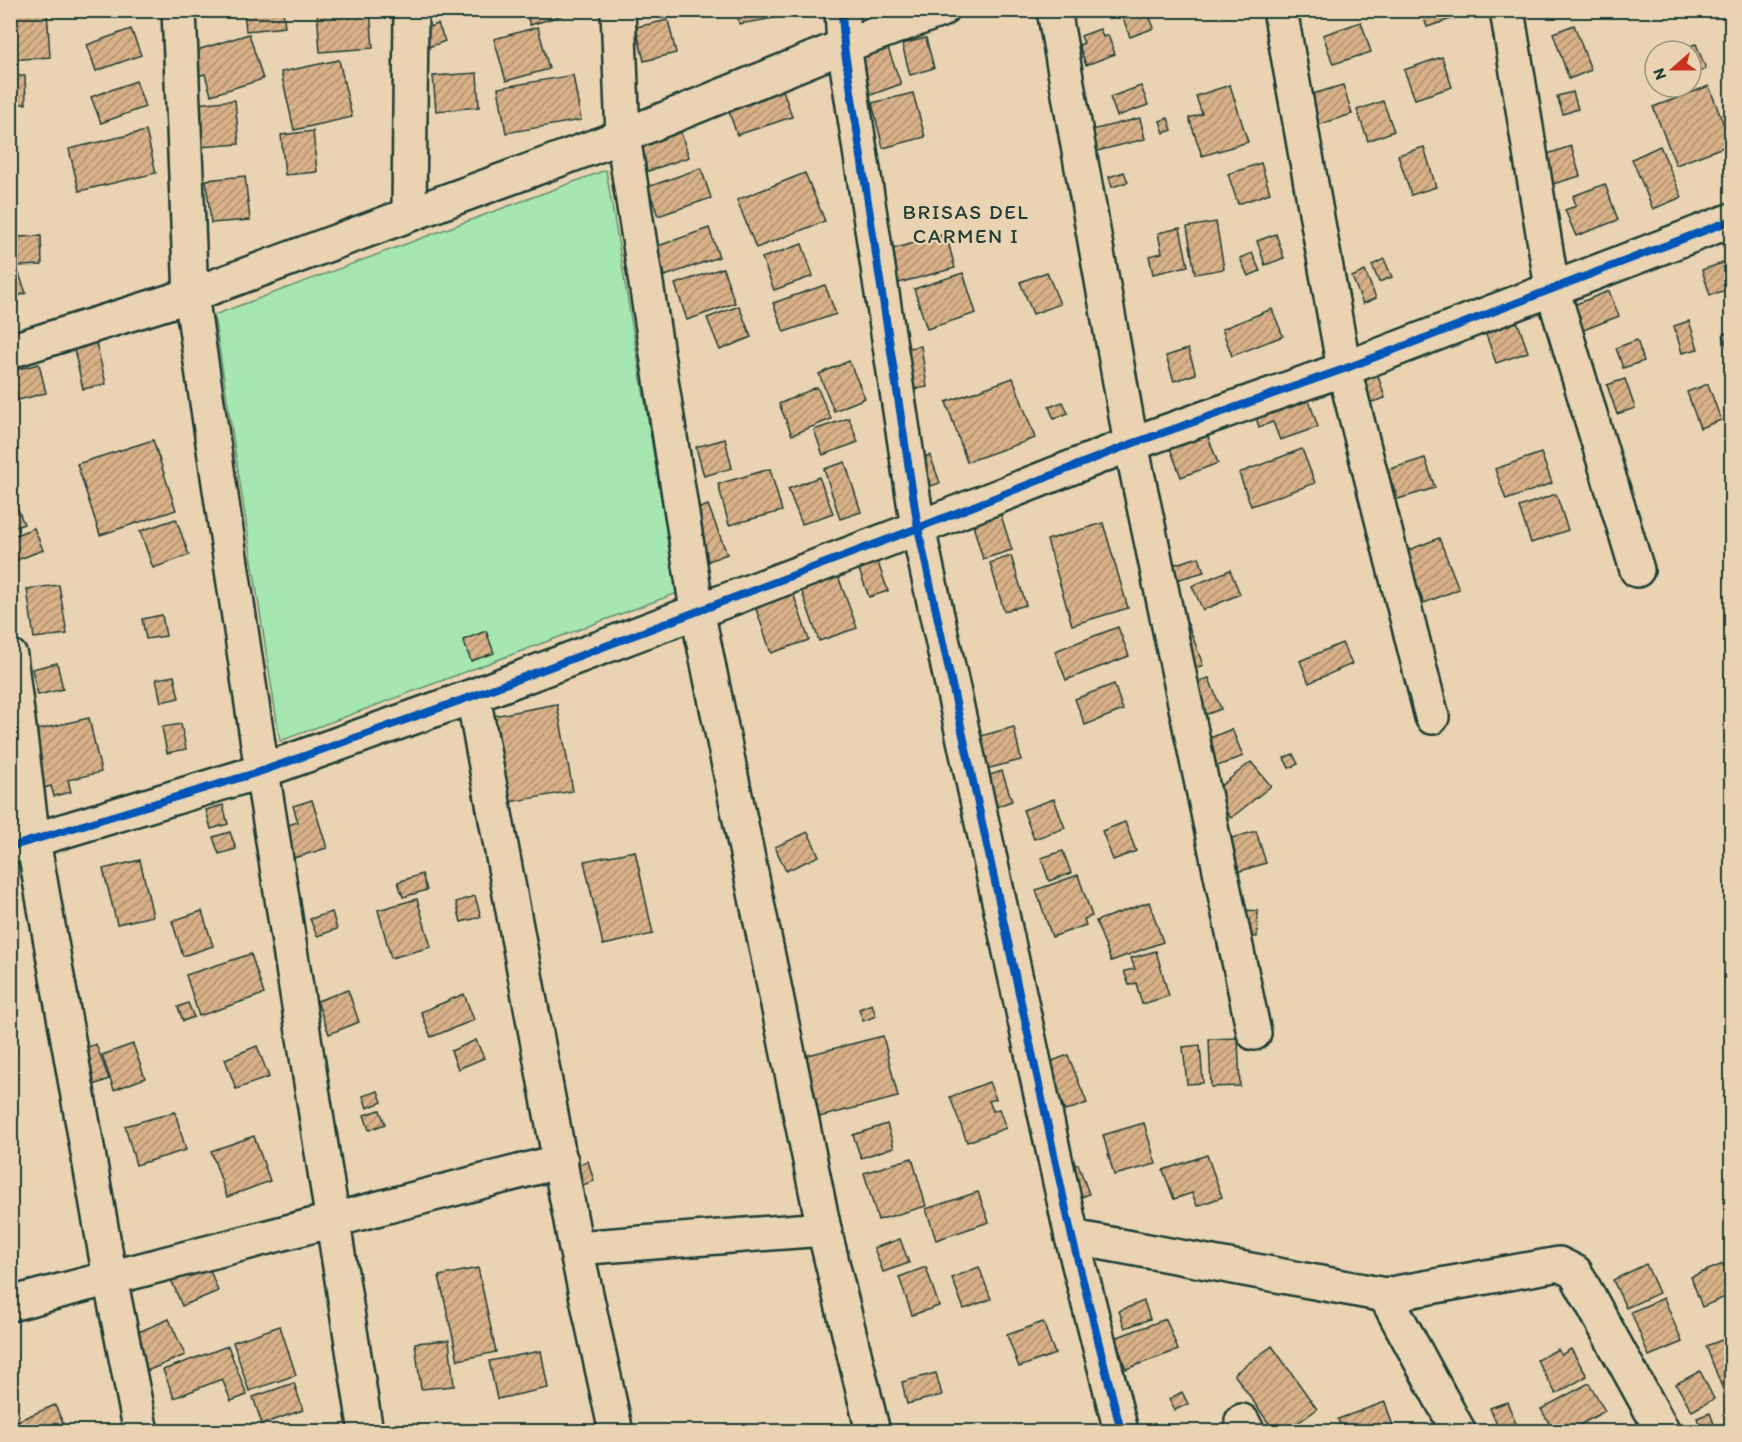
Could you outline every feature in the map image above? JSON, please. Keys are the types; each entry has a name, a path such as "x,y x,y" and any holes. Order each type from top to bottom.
{"street":[{"path":"179,10 191,295 262,771 366,1431"},
{"path":"409,214 411,10"},
{"path":"618,10 623,136 697,610 824,1229 873,1431"},
{"path":"842,10 844,46 918,528 1072,1237 1121,1431"},
{"path":"10,351 191,295 623,136 844,46 941,10"},
{"path":"1054,10 1131,444 1254,1033"},
{"path":"1280,10 1344,369 1432,717"},
{"path":"1507,10 1552,288 1637,570"},
{"path":"22,844 262,771 473,696 918,528 1131,444 1344,369 1731,220"},
{"path":"10,657 22,844 141,1431"},
{"path":"473,696 576,1248 616,1431"},
{"path":"10,1304 561,1161"},
{"path":"576,1248 824,1229"},
{"path":"1072,1237 1385,1295 1559,1264 1575,1272 1663,1431"},
{"path":"1385,1295 1459,1431"}],"green space":[{"path":"606,170 677,593 280,741 214,315"}],"building":[{"path":"10,10 47,10 50,57 10,60"},
{"path":"244,10 283,10 285,27 246,31"},
{"path":"317,10 370,10 373,48 320,52"},
{"path":"525,10 580,10 530,25"},
{"path":"737,10 792,10 793,15 739,24"},
{"path":"1120,10 1147,10 1154,28 1130,37"},
{"path":"1421,10 1458,10 1460,16 1427,27"},
{"path":"668,20 676,53 644,61 636,27"},
{"path":"1361,22 1371,52 1333,64 1323,35"},
{"path":"438,24 445,41 426,48 420,30"},
{"path":"1574,25 1591,70 1569,79 1553,33"},
{"path":"538,27 549,69 506,81 494,39"},
{"path":"131,29 141,55 96,71 87,45"},
{"path":"1100,29 1103,37 1108,35 1115,54 1086,65 1079,45 1084,43 1081,36"},
{"path":"249,34 263,79 211,95 205,74 191,78 184,54"},
{"path":"926,38 934,68 910,75 902,44"},
{"path":"886,43 901,84 854,101 839,60"},
{"path":"1442,57 1452,87 1415,99 1404,70"},
{"path":"339,60 352,117 294,130 281,72"},
{"path":"477,73 479,107 436,111 433,76"},
{"path":"573,75 581,120 506,133 498,88"},
{"path":"10,76 25,76 26,104 10,104"},
{"path":"779,78 792,117 737,135 724,97"},
{"path":"136,81 145,107 101,123 91,97"},
{"path":"1230,85 1248,142 1202,156 1189,118 1202,114 1196,96"},
{"path":"1343,85 1352,114 1315,126 1306,96"},
{"path":"1141,86 1148,105 1117,116 1110,97"},
{"path":"1709,86 1731,144 1676,165 1653,107 1674,99 1703,99 1703,88"},
{"path":"1573,92 1578,109 1563,114 1557,96"},
{"path":"913,93 925,137 883,148 872,103"},
{"path":"235,100 239,144 200,147 196,104"},
{"path":"1383,101 1394,131 1368,141 1357,110"},
{"path":"676,118 689,157 634,176 621,137"},
{"path":"1140,118 1145,139 1081,155 1076,134"},
{"path":"1168,118 1172,130 1164,133 1160,121"},
{"path":"146,131 156,173 79,191 69,149"},
{"path":"313,131 317,172 285,175 281,135"},
{"path":"1571,146 1580,176 1543,187 1533,159"},
{"path":"1660,146 1682,197 1653,209 1632,159"},
{"path":"1424,147 1436,187 1411,195 1398,155"},
{"path":"1261,163 1270,193 1238,204 1228,174"},
{"path":"701,168 711,198 658,216 648,187"},
{"path":"1124,172 1128,182 1112,187 1109,177"},
{"path":"805,173 825,221 756,248 737,200"},
{"path":"245,176 250,220 211,223 206,180"},
{"path":"1605,184 1618,220 1576,236 1565,210 1576,206 1573,196"},
{"path":"1216,222 1224,269 1195,274 1187,227"},
{"path":"709,228 719,257 665,276 655,247"},
{"path":"1180,228 1188,266 1153,274 1149,256 1162,253 1158,233"},
{"path":"946,234 955,268 891,285 882,252"},
{"path":"1276,234 1284,258 1265,265 1257,241"},
{"path":"41,236 42,265 19,266 18,237"},
{"path":"1732,239 1732,288 1710,295 1702,270 1728,261 1722,242"},
{"path":"802,244 813,276 774,290 762,258"},
{"path":"1252,253 1260,271 1248,276 1240,258"},
{"path":"1384,259 1392,277 1379,282 1372,265"},
{"path":"17,268 26,293 10,299 10,270"},
{"path":"723,268 735,303 687,320 675,284"},
{"path":"1365,271 1376,298 1363,304 1352,277"},
{"path":"1047,272 1060,304 1033,314 1020,282"},
{"path":"963,273 976,313 927,329 914,289"},
{"path":"825,285 836,314 784,332 773,303"},
{"path":"1609,291 1619,316 1581,331 1571,306"},
{"path":"739,306 751,337 720,350 707,318"},
{"path":"1272,309 1283,336 1232,356 1222,329"},
{"path":"1515,315 1528,352 1496,363 1483,326"},
{"path":"1689,321 1698,349 1682,353 1674,326"},
{"path":"91,322 106,384 83,389 69,327"},
{"path":"1732,331 1732,361 1723,334"},
{"path":"1637,340 1644,361 1623,368 1616,348"},
{"path":"921,346 927,387 895,392 889,351"},
{"path":"1188,349 1196,374 1174,381 1166,356"},
{"path":"849,361 865,398 834,411 819,374"},
{"path":"39,364 46,393 18,400 11,371"},
{"path":"1376,369 1385,398 1359,406 1350,377"},
{"path":"1013,378 1035,438 967,462 946,402"},
{"path":"1625,379 1635,408 1617,414 1607,385"},
{"path":"1708,384 1721,420 1700,428 1687,392"},
{"path":"817,387 831,419 792,435 779,404"},
{"path":"1306,392 1318,427 1280,440 1273,422 1259,427 1254,411"},
{"path":"1063,402 1068,413 1054,419 1049,407"},
{"path":"849,418 858,442 823,455 814,430"},
{"path":"1205,429 1218,463 1181,477 1168,443"},
{"path":"725,439 732,468 704,476 696,447"},
{"path":"153,440 176,510 100,535 77,464"},
{"path":"1302,449 1315,483 1251,506 1239,473"},
{"path":"1541,453 1552,483 1506,500 1495,469"},
{"path":"930,455 940,483 909,493 900,465"},
{"path":"1425,458 1435,488 1398,499 1387,470"},
{"path":"845,462 861,512 840,519 824,469"},
{"path":"770,469 782,511 729,525 718,484"},
{"path":"819,477 833,513 802,524 788,489"},
{"path":"1556,494 1568,530 1531,543 1519,507"},
{"path":"15,502 24,524 10,529 10,503"},
{"path":"708,505 727,554 698,565 680,516"},
{"path":"998,506 1012,550 983,559 970,515"},
{"path":"176,519 189,555 153,568 140,531"},
{"path":"1103,523 1128,608 1072,625 1047,540"},
{"path":"34,528 43,550 12,562 10,537"},
{"path":"1439,538 1459,589 1424,603 1404,552"},
{"path":"1011,556 1026,605 1004,611 990,563"},
{"path":"1199,557 1204,572 1176,580 1172,565"},
{"path":"877,560 888,591 869,597 858,567"},
{"path":"1230,570 1240,594 1203,610 1192,586"},
{"path":"838,576 857,628 819,641 801,589"},
{"path":"59,585 67,634 34,638 27,589"},
{"path":"791,587 809,640 771,653 753,600"},
{"path":"162,615 166,636 146,639 142,619"},
{"path":"1188,624 1203,665 1180,675 1164,633"},
{"path":"1118,627 1129,656 1066,680 1055,651"},
{"path":"486,631 494,653 471,661 463,640"},
{"path":"1342,643 1352,664 1309,683 1300,661"},
{"path":"57,663 63,689 38,695 32,669"},
{"path":"174,676 179,698 161,702 156,679"},
{"path":"1209,678 1221,709 1183,723 1171,692"},
{"path":"1114,684 1123,710 1085,725 1075,699"},
{"path":"557,704 573,791 504,803 488,717"},
{"path":"89,718 101,772 68,780 71,792 54,796 51,786 41,789 28,732"},
{"path":"181,724 186,749 167,753 162,727"},
{"path":"1014,727 1021,760 970,773 962,741"},
{"path":"1232,729 1243,756 1200,773 1190,746"},
{"path":"1293,754 1298,764 1289,768 1284,758"},
{"path":"1251,762 1271,786 1231,818 1212,793"},
{"path":"1002,771 1012,801 990,809 979,779"},
{"path":"1054,799 1065,828 1034,839 1023,810"},
{"path":"312,800 327,848 277,863 268,831 298,822 293,806"},
{"path":"223,805 228,824 211,829 206,810"},
{"path":"1125,822 1136,851 1113,860 1102,831"},
{"path":"1256,831 1266,863 1234,873 1223,841"},
{"path":"230,832 236,849 219,854 213,837"},
{"path":"808,832 819,856 786,871 775,847"},
{"path":"635,851 653,934 603,945 584,861"},
{"path":"1063,851 1071,873 1049,881 1041,858"},
{"path":"140,860 153,916 117,924 103,869"},
{"path":"422,874 427,890 403,897 398,882"},
{"path":"1078,875 1092,916 1084,919 1086,925 1052,937 1036,890"},
{"path":"475,896 481,917 461,922 456,902"},
{"path":"417,899 431,947 391,958 378,910"},
{"path":"1149,902 1163,942 1111,961 1096,921"},
{"path":"1218,908 1258,911 1257,937 1216,935"},
{"path":"202,911 213,946 183,956 172,921"},
{"path":"332,912 337,929 317,936 310,919"},
{"path":"1156,951 1169,996 1142,1004 1136,983 1129,985 1124,971 1135,969 1131,958"},
{"path":"251,954 264,994 199,1016 186,975"},
{"path":"10,976 17,991 10,993"},
{"path":"348,990 359,1022 329,1034 317,1001"},
{"path":"464,994 474,1020 431,1037 421,1012"},
{"path":"188,1003 194,1017 183,1021 178,1007"},
{"path":"872,1004 876,1016 863,1021 859,1009"},
{"path":"10,1030 17,1050 10,1052"},
{"path":"883,1036 898,1097 815,1118 800,1057"},
{"path":"1238,1038 1240,1086 1211,1087 1209,1039"},
{"path":"476,1040 484,1058 458,1069 451,1051"},
{"path":"96,1044 109,1079 84,1089 70,1054"},
{"path":"133,1044 145,1078 114,1090 102,1055"},
{"path":"1200,1045 1203,1083 1187,1084 1183,1047"},
{"path":"257,1046 269,1077 236,1089 225,1059"},
{"path":"1068,1055 1087,1103 1065,1111 1047,1063"},
{"path":"989,1082 996,1099 989,1101 993,1111 999,1109 1006,1128 967,1142 950,1097"},
{"path":"10,1083 17,1101 10,1104"},
{"path":"378,1091 382,1102 367,1108 363,1096"},
{"path":"380,1110 385,1124 369,1130 364,1115"},
{"path":"175,1112 186,1150 136,1165 125,1126"},
{"path":"10,1123 17,1146 10,1148"},
{"path":"1144,1123 1156,1164 1114,1175 1103,1135"},
{"path":"887,1124 894,1147 861,1158 853,1135"},
{"path":"254,1136 270,1181 227,1197 211,1151"},
{"path":"1207,1155 1222,1197 1197,1206 1192,1193 1174,1199 1163,1170"},
{"path":"912,1158 926,1206 878,1220 864,1173"},
{"path":"588,1161 594,1181 577,1187 571,1167"},
{"path":"1078,1164 1089,1194 1064,1204 1053,1173"},
{"path":"978,1192 989,1222 936,1240 926,1209"},
{"path":"900,1239 909,1263 883,1272 874,1248"},
{"path":"205,1257 218,1291 182,1306 168,1272"},
{"path":"1646,1264 1659,1293 1626,1308 1613,1280"},
{"path":"1723,1264 1732,1285 1732,1294 1702,1307 1691,1277"},
{"path":"926,1267 939,1306 912,1315 899,1277"},
{"path":"979,1267 991,1299 964,1309 952,1278"},
{"path":"478,1268 496,1352 458,1360 439,1276"},
{"path":"1664,1298 1682,1342 1649,1356 1631,1312"},
{"path":"1144,1301 1150,1319 1125,1328 1119,1311"},
{"path":"169,1319 185,1355 142,1373 127,1337"},
{"path":"1166,1319 1178,1350 1126,1369 1115,1338"},
{"path":"1043,1322 1055,1354 1019,1367 1007,1335"},
{"path":"280,1326 296,1375 249,1391 233,1342"},
{"path":"1732,1336 1732,1392 1725,1395 1706,1346"},
{"path":"449,1340 454,1386 421,1389 415,1343"},
{"path":"228,1346 247,1395 231,1401 222,1379 174,1398 163,1370"},
{"path":"1272,1346 1317,1409 1285,1432 1275,1432 1234,1374"},
{"path":"1558,1349 1561,1355 1571,1349 1587,1376 1556,1394 1537,1360"},
{"path":"541,1351 548,1388 497,1399 489,1361"},
{"path":"1700,1371 1714,1399 1692,1411 1676,1384"},
{"path":"936,1373 942,1395 907,1404 902,1382"},
{"path":"294,1383 303,1410 262,1424 253,1397"},
{"path":"1589,1383 1605,1411 1567,1432 1554,1432 1541,1409"},
{"path":"1182,1392 1188,1404 1175,1410 1169,1399"},
{"path":"1385,1402 1395,1432 1342,1432 1338,1419"},
{"path":"1507,1402 1517,1426 1500,1432 1490,1408"},
{"path":"55,1405 67,1432 12,1432 10,1424"},
{"path":"1710,1413 1717,1432 1702,1432 1697,1418"}],"cycle path":[{"path":"842,10 844,46 918,528 1072,1237 1121,1431"},
{"path":"10,847 262,771 473,696 918,528 1131,444 1344,369 1732,220"}],"district":[{"name":"BRISAS DEL CARMEN I","path":"966,223"}]}
